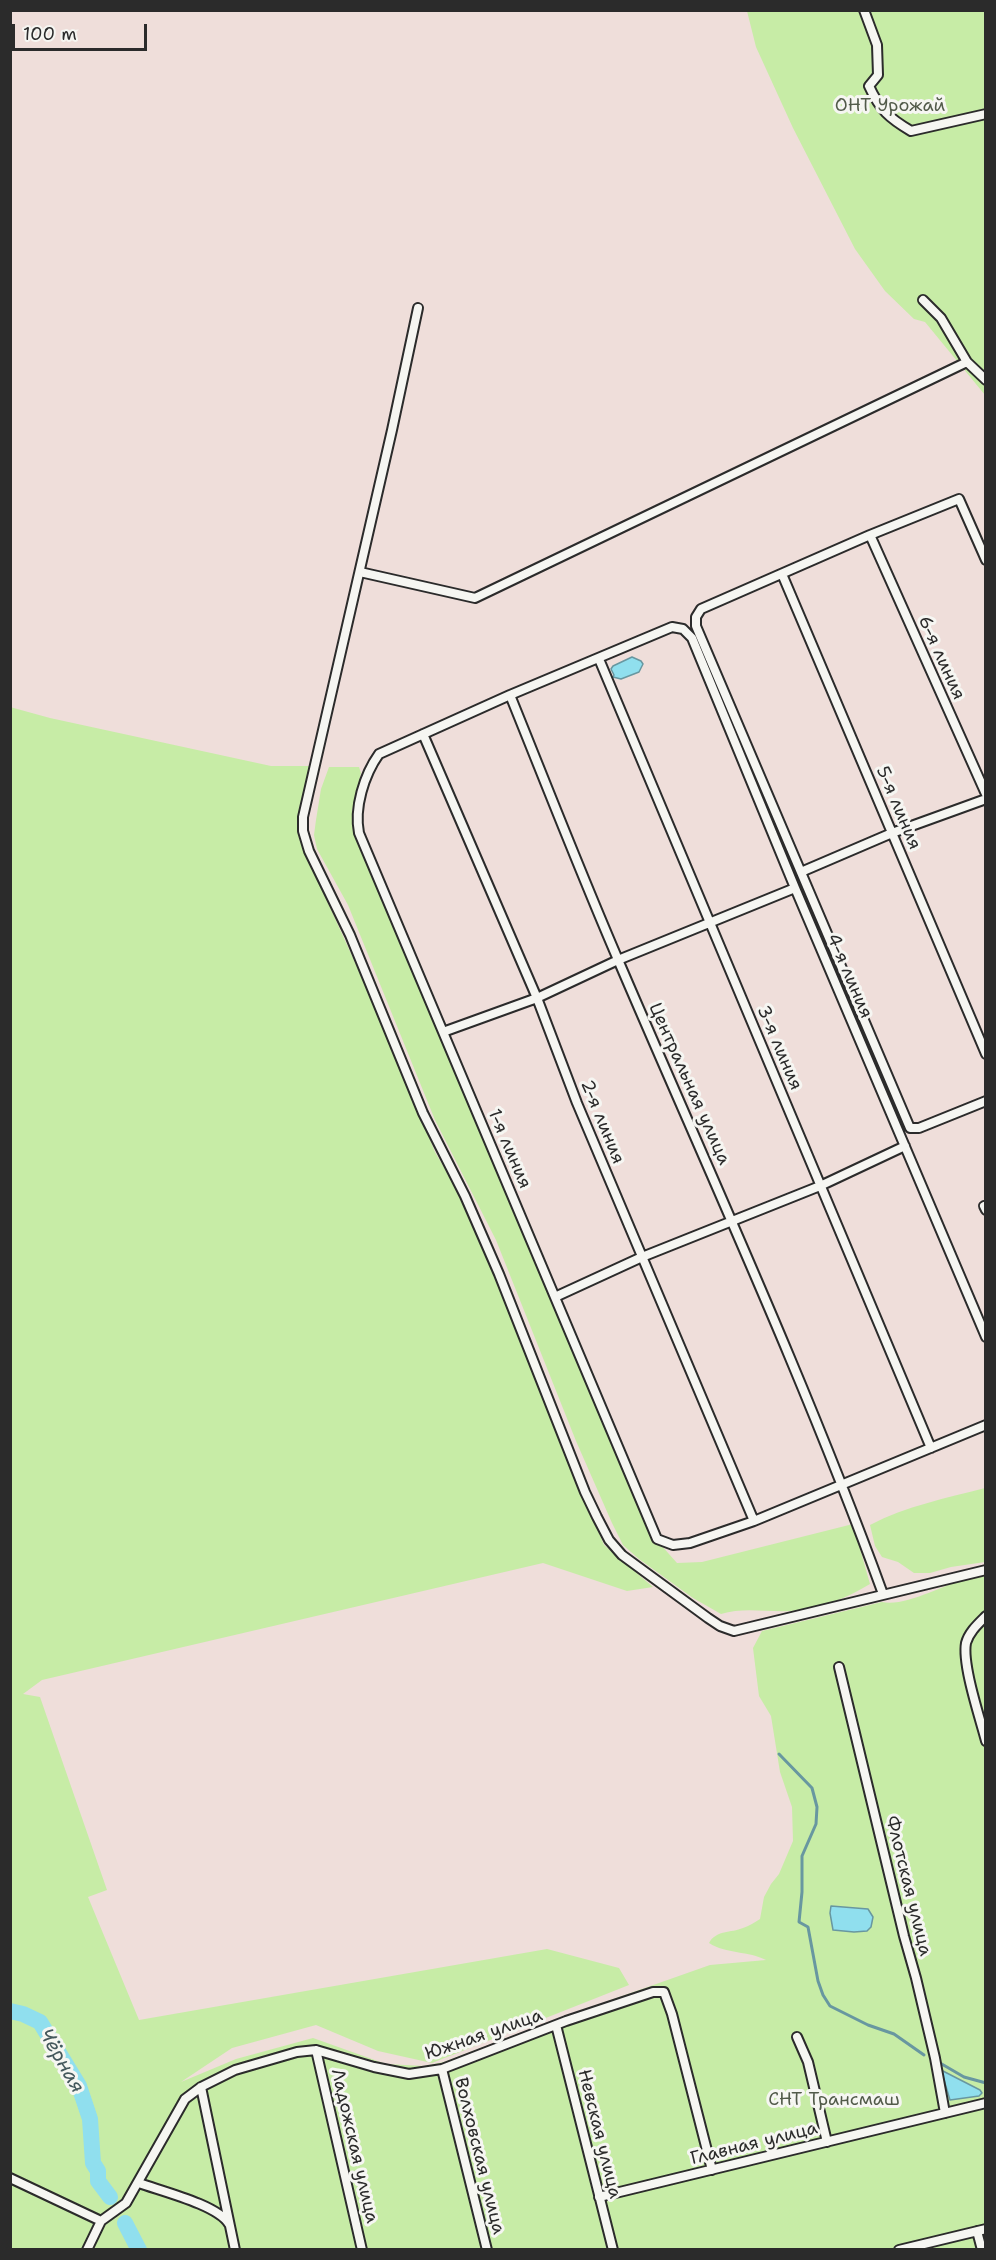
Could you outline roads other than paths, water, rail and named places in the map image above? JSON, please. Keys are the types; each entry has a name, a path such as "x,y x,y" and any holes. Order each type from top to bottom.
{"street":[{"path":"864,10 878,45 878,75 869,86 875,99 890,118 911,131 986,114"},
{"path":"923,300 941,318 966,362 986,380"},
{"path":"418,308 303,817 303,831 309,851 350,935 423,1113 465,1196 499,1274 585,1492 609,1540 637,1567 720,1626 734,1631 986,1570"},
{"path":"360,572 475,598 966,362"},
{"path":"986,560 959,499 701,609 696,616 696,626 910,1128 918,1128 986,1101"},
{"name":"6-я линия","path":"870,535 986,794"},
{"name":"5-я линия","path":"782,574 986,1054"},
{"name":"4-я линия","path":"600,659 672,627 683,629 692,638 795,888 986,1337"},
{"path":"423,734 510,695 600,659"},
{"name":"3-я линия","path":"600,659 931,1448"},
{"name":"Центральная улица","path":"510,695 618,960 733,1222 841,1485 883,1594"},
{"name":"1-я линия","path":"423,734 379,754 371,765 357,819 360,833 443,1032 657,1539 673,1545 690,1543 754,1521"},
{"name":"2-я линия","path":"423,734 537,998 577,1103 754,1521"},
{"path":"801,872 892,833 986,799"},
{"path":"443,1032 537,998 618,960 795,888"},
{"path":"555,1297 642,1257 820,1186 905,1146"},
{"path":"754,1521 986,1425"},
{"path":"986,1616 969,1635 966,1644 966,1660 986,1741"},
{"name":"Флотская улица","path":"839,1667 916,1978 945,2113"},
{"name":"Южная улица","path":"102,2221 126,2203 185,2099 201,2087 235,2070 297,2052 316,2050 374,2067 409,2074 442,2069 556,2025 653,1992 664,1992 672,2014 712,2170"},
{"name":"Невская улица","path":"556,2025 613,2250"},
{"path":"798,2037 808,2062 827,2142"},
{"name":"Ладожская улица","path":"316,2050 362,2250"},
{"name":"Волховская улица","path":"442,2069 487,2250"},
{"path":"201,2087 235,2250"},
{"name":"Главная улица","path":"599,2197 986,2103"},
{"path":"10,2178 102,2221 87,2250"},
{"path":"139,2183 201,2204 225,2218 231,2229"},
{"path":"899,2250 981,2230 982,2250"}],"water":[{"path":"632,657 643,664 639,672 621,679 613,677 611,669 613,666"},
{"path":"831,1906 868,1909 873,1917 871,1927 867,1931 833,1930"},
{"path":"941,2070 982,2093 979,2096 950,2100"}],"waterway":[{"path":"779,1754 812,1788 817,1807 816,1824 802,1856 799,1922 808,1927 818,1981 823,1995 830,2006 868,2025 894,2034 924,2055"},
{"name":"Чёрная","path":"10,2011 40,2022 79,2086 90,2119 93,2163 98,2171 98,2181 110,2197"},
{"path":"940,2063 964,2077 986,2083"},
{"name":"Чёрная","path":"125,2223 139,2250"}],"park label":[{"name":"ОНТ Урожай","path":"890,106"},
{"name":"СНТ Трансмаш","path":"834,2100"}]}
